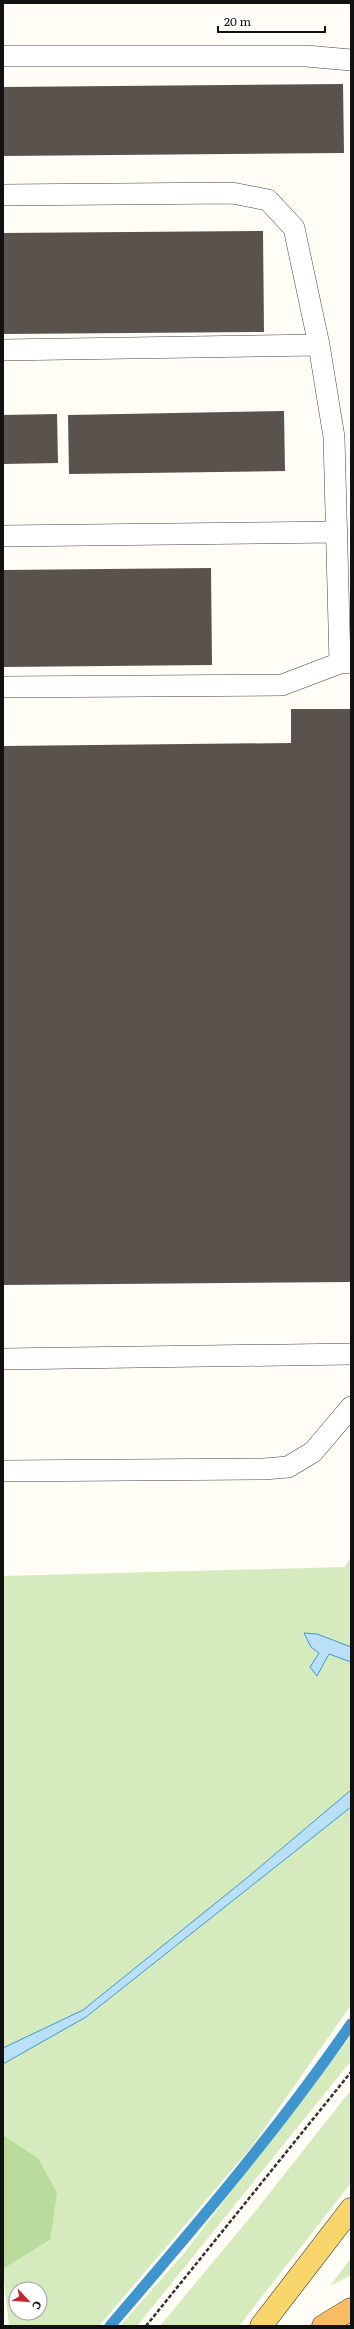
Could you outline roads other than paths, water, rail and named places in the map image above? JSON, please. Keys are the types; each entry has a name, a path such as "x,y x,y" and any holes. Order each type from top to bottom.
{"highway":[{"path":"323,2326 351,2309"}],"main road":[{"path":"261,2326 351,2209"}],"lane":[{"path":"3,56 306,56 351,60"},
{"path":"3,195 232,193 268,200 294,228 319,345 334,437 337,532 346,663 282,685 3,688"},
{"path":"3,350 319,345"},
{"path":"3,536 337,532"},
{"path":"3,1360 351,1354"},
{"path":"3,1471 264,1469 288,1467 313,1452 351,1407"}],"water":[{"path":"304,1633 317,1634 351,1647 351,1662 329,1654 317,1676 310,1667 319,1653 311,1647"},
{"path":"351,1790 351,1807 86,2017 3,2064 3,2048 83,2010 248,1877"}],"waterway":[{"path":"110,2326 235,2178 294,2102 351,2024"}]}
